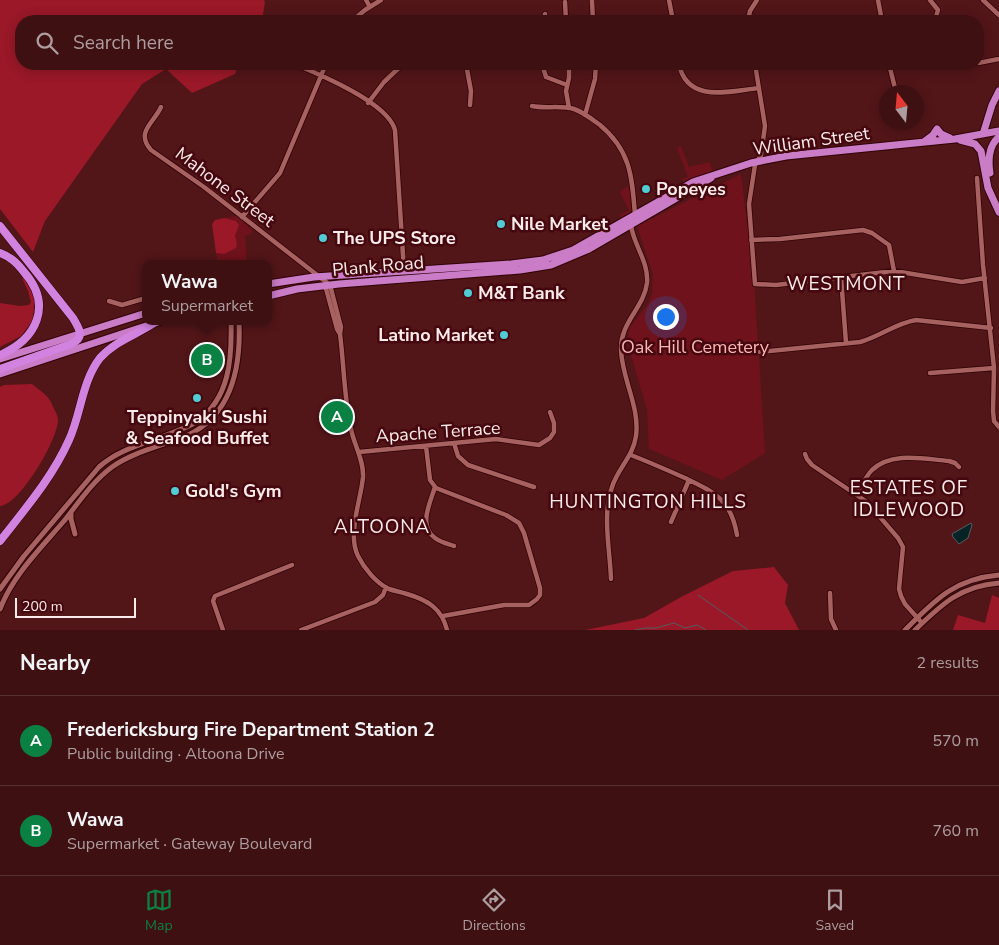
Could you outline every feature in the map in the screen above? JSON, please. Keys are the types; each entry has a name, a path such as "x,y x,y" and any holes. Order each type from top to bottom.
{"highway":[{"path":"983,134 992,105 999,91"},
{"path":"989,118 991,124 999,131"},
{"path":"920,143 930,138 937,129 941,134 953,139 972,143 981,151 988,188 999,212"},
{"name":"William Street","path":"635,215 694,182 758,161 786,156 953,139 999,131"},
{"path":"999,137 991,148 988,159 994,192 999,204"},
{"name":"William Street","path":"630,226 717,174"},
{"name":"Plank Road","path":"272,283 321,276 525,263 549,258 580,246 635,215"},
{"path":"0,226 73,318 80,333 78,341 0,369"},
{"name":"Plank Road","path":"272,295 327,285 520,270 551,265 576,256 630,226"},
{"path":"0,253 15,261 32,282 39,305 35,325 30,334 17,346 0,355"},
{"path":"443,276 444,272 456,268"},
{"path":"422,277 431,270"},
{"path":"0,359 142,314"},
{"path":"0,374 149,325"},
{"path":"0,541 39,492 55,468 70,438 88,382 100,359 119,342 152,325"}],"street":[{"path":"366,0 370,7"},
{"path":"360,15 381,0"},
{"path":"669,0 671,15"},
{"path":"749,15 757,0"},
{"path":"878,0 881,15"},
{"path":"983,0 999,15"},
{"path":"592,1 593,15"},
{"path":"934,1 938,10 936,15"},
{"path":"565,2 566,15"},
{"path":"984,62 999,59"},
{"path":"308,70 336,82 368,103 389,118 395,130 404,271"},
{"path":"242,217 280,173 324,70"},
{"path":"368,103 384,82 397,70"},
{"path":"467,70 471,91 470,105"},
{"path":"543,70 546,77 567,85"},
{"path":"569,70 567,85 569,108"},
{"path":"585,114 595,79 596,70"},
{"path":"682,70 685,78 694,87 703,92 717,93 759,88"},
{"path":"756,70 765,126 761,155 755,165 750,195 754,282 758,286 894,271 962,282 985,278"},
{"path":"890,70 894,85"},
{"path":"532,106 569,108 585,114 619,144 625,155 632,188 635,215 630,226 645,267 647,278 644,293 625,327 621,342 622,358 636,419 636,434 631,455 615,480 609,497 608,521 611,579"},
{"name":"Mahone Street","path":"161,107 145,133 144,136 148,146 321,276 327,285"},
{"path":"977,178 994,368 993,411 994,421 999,426"},
{"path":"751,240 780,239 846,231 868,231 889,245 894,271"},
{"path":"841,277 846,343"},
{"path":"327,285 341,328 340,334 350,422 363,472 354,534 355,549 367,570 386,587 414,596 437,609 443,616 447,630"},
{"path":"109,301 122,305 142,299"},
{"path":"760,352 868,340 904,322 916,320 991,328"},
{"path":"0,589 24,556 99,467 126,449 196,422 208,411 218,398 227,377 231,349 231,325"},
{"path":"0,609 14,581 99,478 138,453 195,431 218,411 230,391 237,366 240,352 239,325"},
{"path":"930,373 994,368"},
{"name":"Apache Terrace","path":"358,452 496,439 539,445 550,438 554,432 554,423 550,412"},
{"path":"454,443 458,456 468,465 534,487"},
{"path":"426,446 430,476 435,487 440,491 506,515 518,524 524,532 540,588 540,595 529,605 504,605 443,616"},
{"path":"805,454 812,464 873,507 898,538 903,547 899,589 905,604 922,623"},
{"path":"631,455 711,491 723,501 731,514 737,535"},
{"path":"857,494 870,472 888,460 910,458 949,461 959,467"},
{"path":"671,522 689,480"},
{"path":"435,487 427,513 427,528 434,538 454,546"},
{"path":"72,510 71,519 75,534"},
{"path":"223,630 213,601 215,596 292,564"},
{"path":"904,630 938,597 954,587 971,580 999,575"},
{"path":"915,630 935,610 962,592 988,584 999,583"},
{"path":"301,630 375,602 382,595 386,587"},
{"path":"830,593 831,619 836,630"}],"green space":[{"path":"681,146 689,167 710,162 712,171 685,184 682,179 688,177 677,148"},
{"name":"Oak Hill Cemetery","path":"741,174 754,280 765,453 722,480 649,449 647,410 627,341 630,327 648,304 652,294 653,274 637,226"},
{"path":"626,187 630,189 631,212 622,219 620,215 629,210 620,192"},
{"path":"237,216 253,231 245,236 247,260 217,260 216,253 224,254 236,248 237,243 235,236 239,225 236,221 225,218"}],"shaded area":[{"path":"0,0 264,0 263,15 15,15 15,70 164,70 142,84 45,221 33,252 0,209"},
{"path":"167,70 236,70 235,74 192,93"},
{"path":"225,218 236,221 239,225 235,236 236,248 224,254 216,253 212,224 215,220"},
{"path":"25,277 35,296 33,320 21,336 0,347 0,303 20,306 29,305 31,302 22,278"},
{"path":"32,384 50,400 57,414 56,429 45,455 27,483 18,495 8,503 0,506 0,387 4,385"},
{"path":"774,567 788,585 785,603 799,630 585,630 644,618 733,571"},
{"path":"992,595 999,598 999,630 953,630 958,615 985,623"}],"water":[{"path":"971,523 968,538 959,544 952,534"}],"waterway":[{"path":"698,595 748,630"},
{"path":"635,630 656,628 674,623 685,628 697,625 706,630"}],"place":[{"name":"Popeyes","path":"646,189"},
{"name":"Nile Market","path":"501,224"},
{"name":"The UPS Store","path":"323,238"},
{"name":"M&T Bank","path":"468,293"},
{"name":"Latino Market","path":"504,335"},
{"name":"Wawa","path":"207,360"},
{"name":"Teppinyaki Sushi & Seafood Buffet","path":"197,398"},
{"name":"Fredericksburg Fire Department Station 2","path":"337,417"},
{"name":"Gold's Gym","path":"175,491"}],"district":[{"name":"WESTMONT","path":"846,283"},
{"name":"ESTATES OF IDLEWOOD","path":"909,498"},
{"name":"HUNTINGTON HILLS","path":"648,501"},
{"name":"ALTOONA","path":"382,526"}]}
